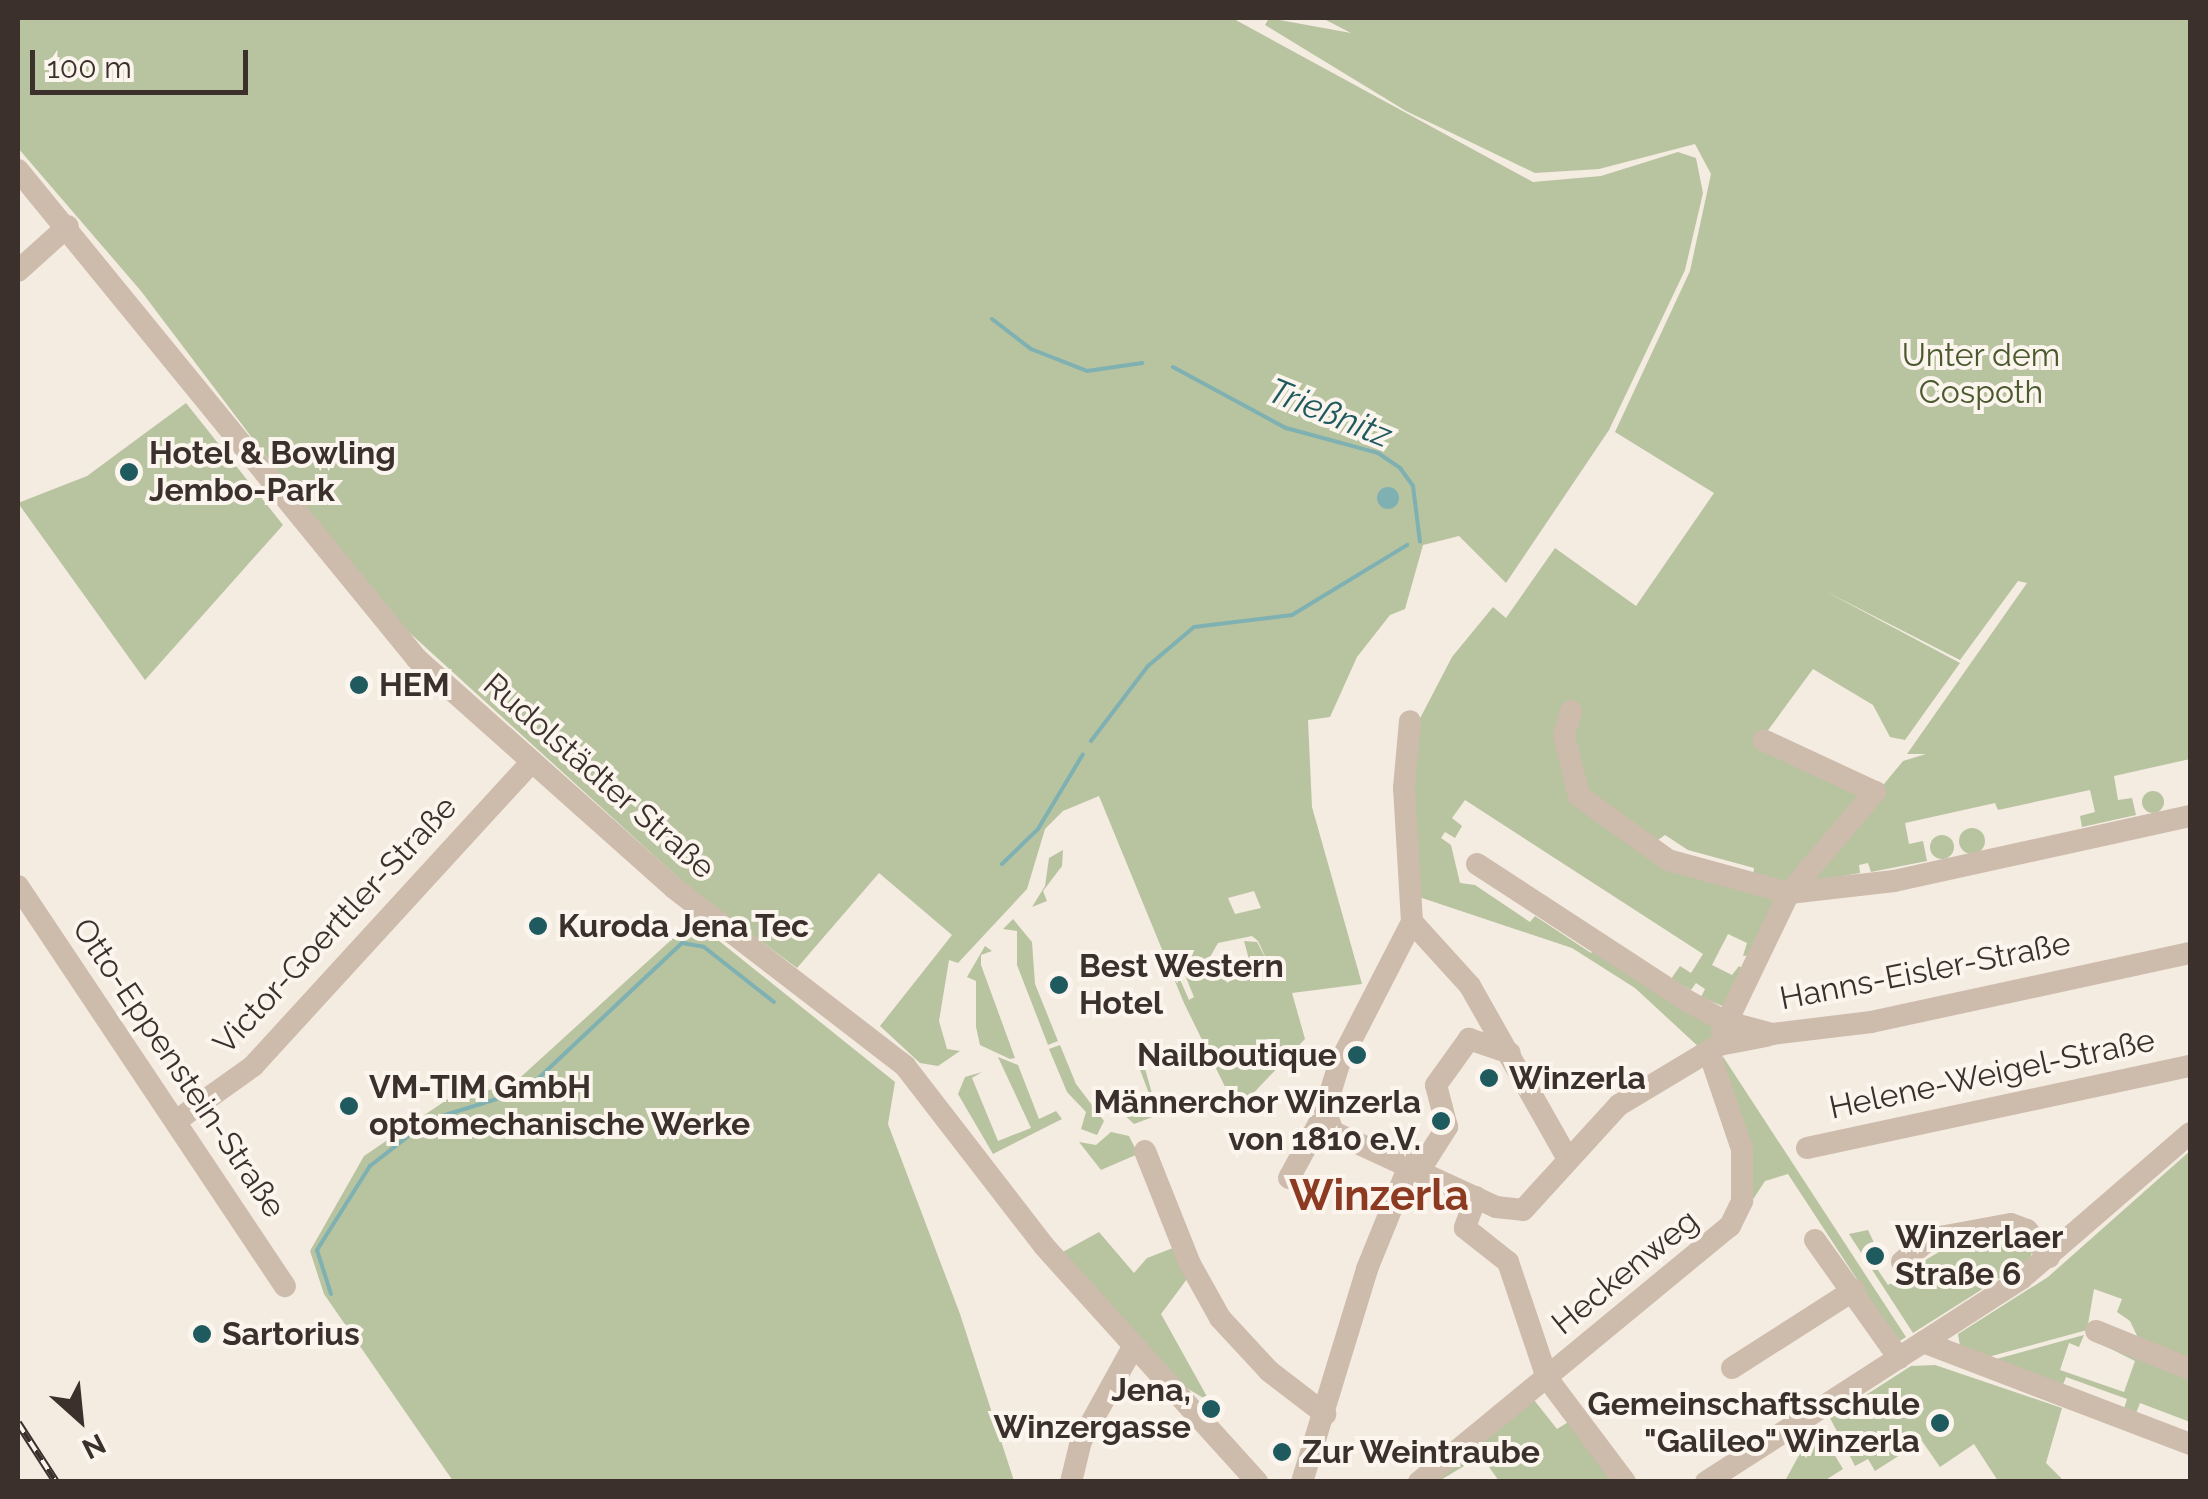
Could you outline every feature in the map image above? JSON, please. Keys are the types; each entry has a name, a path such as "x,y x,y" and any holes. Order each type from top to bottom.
{"street":[{"name":"Rudolstädter Straße","path":"18,170 68,226 354,590 416,658 674,888 905,1066 1044,1246 1257,1482"},
{"path":"18,271 68,226"},
{"path":"1571,711 1564,735 1579,796 1668,860 1789,893 1894,880 2190,816"},
{"path":"1333,1132 1324,1116 1339,1064 1412,922 1404,788 1410,722"},
{"path":"1714,1049 1724,1021 1789,893 1876,792 1763,740"},
{"name":"Victor-Goerttler-Straße","path":"176,1122 252,1066 532,761"},
{"name":"Hanns-Eisler-Straße","path":"1477,864 1724,1021 1772,1034 1870,1022 2190,954"},
{"name":"Otto-Eppenstein-Straße","path":"18,886 285,1286"},
{"path":"1412,922 1466,980 1568,1159"},
{"path":"1290,1178 1318,1125 1416,1165 1476,1198 1509,1211 1526,1208 1619,1105 1714,1049 1772,1034"},
{"path":"1302,1482 1368,1268 1416,1165 1447,1126 1436,1085 1469,1039 1510,1053"},
{"name":"Heckenweg","path":"1419,1482 1711,1247 1736,1216 1742,1149 1714,1049"},
{"name":"Helene-Weigel-Straße","path":"1807,1148 2190,1066"},
{"path":"1706,1482 2048,1258 2190,1133"},
{"path":"1145,1151 1190,1264 1220,1318 1269,1371 1325,1414"},
{"path":"1476,1198 1465,1227 1509,1264 1546,1378 1625,1482"},
{"path":"1902,1262 1930,1239 2011,1224 2027,1230 2048,1258"},
{"path":"1816,1240 1899,1358"},
{"path":"1732,1368 1854,1290"},
{"path":"2096,1331 2190,1368"},
{"path":"1923,1342 2190,1444"},
{"path":"1070,1482 1081,1441 1134,1347"}],"green space":[{"path":"18,18 1232,18 1533,182 1601,176 1678,152 1696,158 1703,193 1685,270 1609,430 1506,583 1459,536 1423,545 1405,609 1390,615 1357,657 1330,717 1308,720 1312,807 1362,984 1292,993 1305,1039 1244,1103 1232,1101 1184,1003 1099,796 1063,811 1045,829 1027,889 958,963 949,960 939,1021 947,1049 960,1051 938,1066 920,1063 880,1026 952,935 879,873 797,968 693,891 378,604 141,291 18,148","holes":["1254,891 1261,908 1235,914 1228,898","1252,936 1258,941 1269,965 1257,942 1244,941 1251,967 1227,983 1220,966 1185,975 1194,997 1189,1000 1175,968 1210,957 1218,943"]},
{"name":"Unter dem Cospoth","path":"1269,18 1351,33 1322,18 2190,18 2190,759 2114,776 2118,800 2132,798 2136,815 2082,827 2080,816 2095,812 2090,790 1998,810 1995,803 1905,823 1909,844 1923,841 1927,861 1871,872 1868,863 1859,865 1860,873 1802,883 1903,761 1926,754 1907,754 2027,583 2018,581 1960,660 1823,590 1960,663 1905,740 1890,737 1873,705 1813,669 1763,737 1872,785 1789,882 1753,877 1754,868 1688,850 1665,835 1651,845 1581,794 1572,769 1564,765 1569,792 1665,869 1778,899 1752,955 1743,956 1747,943 1728,934 1712,965 1732,975 1739,966 1745,971 1727,1008 1701,997 1705,989 1696,983 1691,990 1671,979 1680,966 1691,973 1703,954 1465,800 1452,818 1462,826 1455,838 1445,832 1441,838 1451,845 1460,883 1475,885 1530,922 1535,916 1591,953 1595,949 1716,1024 1715,1043 1701,1049 1635,988 1572,948 1419,897 1411,795 1415,728 1452,657 1493,607 1506,618 1555,548 1636,606 1714,493 1615,432 1690,271 1711,174 1695,144 1599,169 1535,173 1406,111 1265,25"},
{"path":"186,403 283,525 145,680 18,503 87,476"},
{"path":"2153,791 2161,794 2161,810 2153,813 2145,810 2142,802 2145,794"},
{"path":"1972,828 1981,832 1985,841 1981,850 1972,854 1963,850 1959,841 1963,832"},
{"path":"1942,835 1954,847 1942,859 1930,847"},
{"path":"1063,850 1062,866 1043,891 1047,901 1032,907 1045,886 1049,858"},
{"path":"1013,919 1032,942 1035,984 1058,1041 1048,1045 1017,965 1017,931 1003,929"},
{"path":"693,920 895,1082 888,1124 960,1314 1014,1481 453,1481 324,1294 310,1251 364,1156 448,1099 512,1085"},
{"path":"985,946 992,951 981,955 981,965 1015,1058 980,1045 976,981 967,977"},
{"path":"1060,1045 1076,1084 1104,1121 1097,1135 1081,1129 1086,1112 1067,1092 1049,1049"},
{"path":"1722,1055 1906,1337 1898,1342 1788,1174 1765,1181 1752,1201"},
{"path":"998,1057 1018,1065 1039,1119 1056,1111 1062,1119 993,1154 958,1094 965,1077 982,1072 972,1078 998,1141 1031,1128"},
{"path":"1144,1065 1158,1115 1134,1124 1120,1111 1151,1099 1139,1067"},
{"path":"1111,1132 1129,1136 1138,1154 1101,1170 1079,1142 1096,1145"},
{"path":"2190,1151 2190,1365 2140,1342 2130,1321 2117,1312 2122,1299 2094,1289 2087,1330 1988,1357 1960,1346 1958,1334 2048,1277"},
{"path":"2013,1229 2032,1252 2030,1259 1913,1333 1849,1234 1868,1230 1876,1247 1867,1254 1888,1285 1898,1279 1903,1289 1928,1272 1922,1262 1939,1252 1938,1242 1944,1249 1953,1247 1951,1239"},
{"path":"1099,1232 1134,1273 1147,1258 1173,1248 1187,1279 1161,1314 1210,1402 1185,1387 1061,1253"},
{"path":"2084,1335 2079,1347 2069,1343 2060,1370 2124,1392 2135,1361 2095,1341 2190,1373 2190,1422 2140,1403 2135,1416 2123,1412 2127,1399 2066,1377 2061,1390 1989,1361"},
{"name":"Gemeinschaftsschule \"Galileo\" Winzerla","path":"1935,1365 2062,1408 2046,1463 2064,1481 1998,1481 1974,1444 1940,1467 1922,1441 1875,1471 1868,1459 1855,1466 1830,1418 1911,1366"},
{"path":"1534,1400 1557,1429 1570,1421 1616,1481 1499,1481 1481,1456 1439,1481 1425,1482"},
{"path":"1812,1431 1821,1432 1843,1469 1824,1481 1785,1481"}],"water":[{"path":"1388,487 1396,490 1396,506 1388,509 1380,506 1377,498 1380,490"}],"waterway":[{"name":"Trießnitz","path":"992,319 1031,349 1087,371 1142,363"},
{"name":"Trießnitz","path":"1173,367 1286,428 1378,453 1400,468 1413,486 1420,542"},
{"name":"Trießnitz","path":"1091,741 1148,666 1194,627 1292,615 1407,545"},
{"name":"Trießnitz","path":"1002,864 1038,829 1083,754"},
{"name":"Trießnitz","path":"331,1294 317,1250 370,1166 429,1120 526,1090 682,943 704,947 774,1002"}],"railway":[{"path":"18,1423 56,1482"}],"place":[{"name":"Hotel & Bowling Jembo-Park","path":"129,472"},
{"name":"HEM","path":"359,685"},
{"name":"Kuroda Jena Tec","path":"538,926"},
{"name":"Best Western Hotel","path":"1059,985"},
{"name":"Nailboutique","path":"1357,1055"},
{"name":"Winzerla","path":"1489,1078"},
{"name":"VM-TIM GmbH optomechanische Werke","path":"349,1106"},
{"name":"Männerchor Winzerla von 1810 e.V.","path":"1441,1121"},
{"name":"Winzerlaer Straße 6","path":"1875,1256"},
{"name":"Sartorius","path":"202,1334"},
{"name":"Jena, Winzergasse","path":"1211,1409"},
{"name":"Gemeinschaftsschule \"Galileo\" Winzerla","path":"1940,1423"},
{"name":"Zur Weintraube","path":"1282,1452"}],"district":[{"name":"Winzerla","path":"1379,1196"}]}
